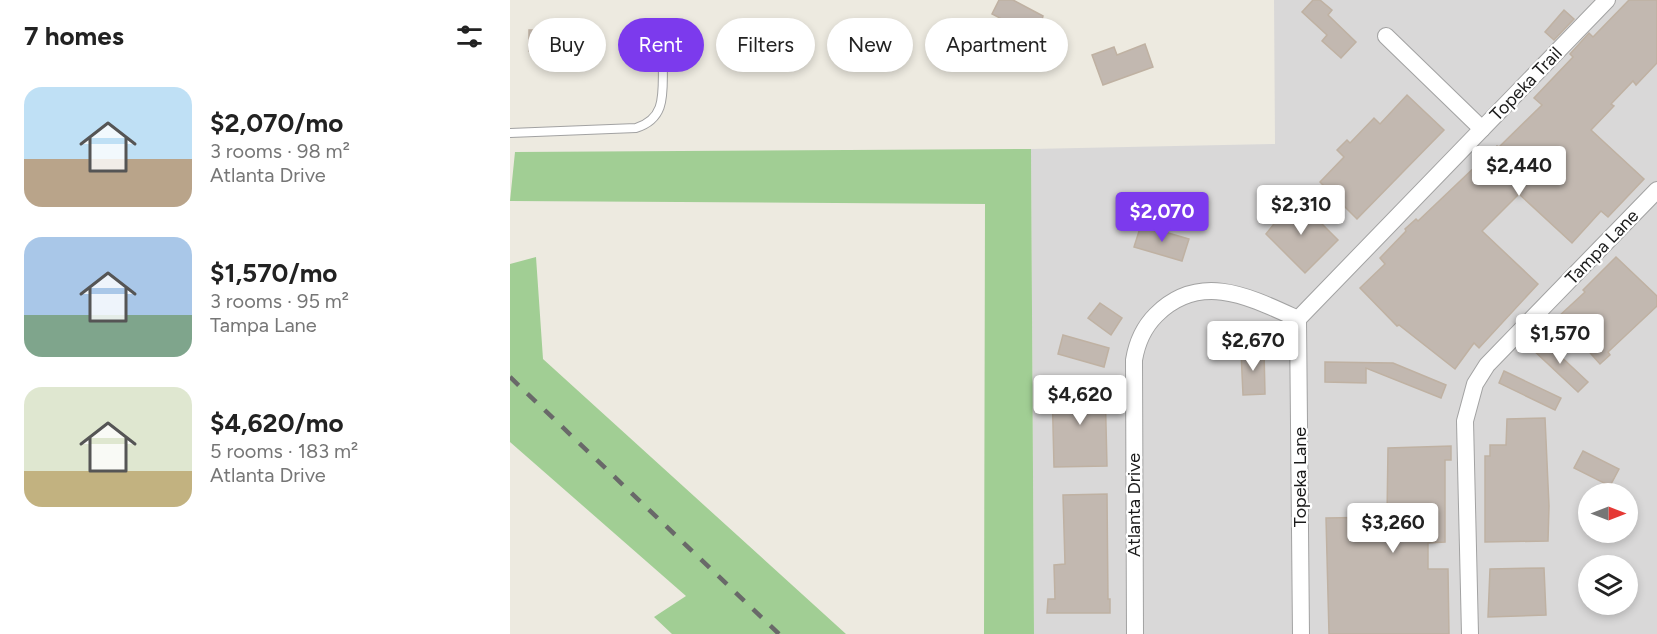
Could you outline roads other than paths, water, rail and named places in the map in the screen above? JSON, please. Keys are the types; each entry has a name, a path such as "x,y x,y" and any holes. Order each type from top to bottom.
{"street":[{"name":"Topeka Trail","path":"1298,319 1607,0"},
{"path":"1386,36 1482,129"},
{"name":"Tampa Lane","path":"1470,634 1465,421 1475,384 1487,365 1657,190"},
{"name":"Atlanta Drive","path":"1135,634 1134,360 1141,335 1149,321 1167,304 1190,293 1206,290 1234,294 1298,319"},
{"name":"Topeka Lane","path":"1298,319 1301,634"}],"lane":[{"path":"510,133 636,128 649,124 657,115 661,103 663,72"}],"railway":[{"path":"510,377 779,634"}]}
